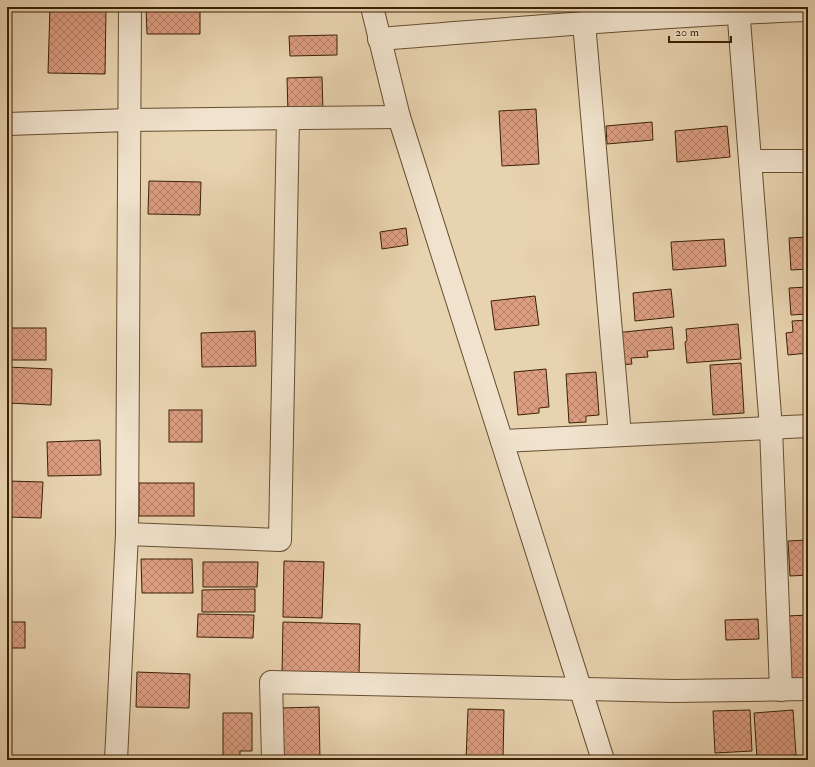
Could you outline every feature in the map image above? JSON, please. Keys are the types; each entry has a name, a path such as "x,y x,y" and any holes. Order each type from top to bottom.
{"street":[{"path":"116,760 127,534 130,7"},
{"path":"372,7 399,117 603,760"},
{"path":"379,39 738,10 808,10"},
{"path":"738,10 771,428 781,690"},
{"path":"584,23 620,435"},
{"path":"7,124 129,120 399,117"},
{"path":"127,534 280,540 288,118"},
{"path":"750,161 808,161"},
{"path":"502,441 808,426"},
{"path":"273,760 272,682 674,691 808,689"}],"building":[{"path":"50,7 106,7 105,74 48,73"},
{"path":"146,7 200,7 200,34 147,34"},
{"path":"337,35 337,55 290,56 289,36"},
{"path":"322,77 323,112 288,113 287,78"},
{"path":"536,109 539,164 502,166 499,111"},
{"path":"652,122 653,140 607,144 606,126"},
{"path":"727,126 730,157 677,162 675,131"},
{"path":"149,181 201,182 200,215 148,214"},
{"path":"406,228 408,245 382,249 380,232"},
{"path":"808,237 808,269 791,270 789,238"},
{"path":"724,239 726,266 673,270 671,242"},
{"path":"808,287 808,314 791,315 789,288"},
{"path":"671,289 674,317 635,321 633,293"},
{"path":"535,296 539,325 495,330 491,301"},
{"path":"808,320 808,353 788,355 786,333 793,332 792,321"},
{"path":"738,324 741,359 687,363 685,342 687,341 686,329"},
{"path":"672,327 674,349 647,351 648,357 631,358 632,364 618,365 615,333"},
{"path":"7,328 46,328 46,360 7,360"},
{"path":"255,331 256,366 202,367 201,333"},
{"path":"741,363 744,413 713,415 710,365"},
{"path":"7,367 52,369 51,405 7,403"},
{"path":"546,369 549,407 539,408 539,413 518,415 514,372"},
{"path":"596,372 599,415 586,416 586,422 569,423 566,374"},
{"path":"169,410 202,410 202,442 169,442"},
{"path":"100,440 101,475 48,476 47,442"},
{"path":"7,481 43,482 41,518 7,517"},
{"path":"139,483 194,483 194,516 139,516"},
{"path":"808,540 808,575 790,576 788,541"},
{"path":"141,559 192,559 193,593 142,593"},
{"path":"284,561 324,562 322,618 283,617"},
{"path":"203,562 258,562 257,587 203,587"},
{"path":"255,589 255,612 202,612 202,590"},
{"path":"198,614 254,615 253,638 197,637"},
{"path":"808,615 808,681 792,682 787,616"},
{"path":"758,619 759,639 726,640 725,620"},
{"path":"7,622 25,622 25,648 7,648"},
{"path":"283,622 360,624 359,676 282,674"},
{"path":"137,672 190,674 189,708 136,707"},
{"path":"319,707 320,760 282,760 281,708"},
{"path":"468,709 504,710 503,760 466,760"},
{"path":"750,710 752,751 715,753 713,711"},
{"path":"793,710 796,755 757,758 754,713"},
{"path":"223,713 252,713 252,751 240,751 240,756 223,756"},
{"path":"678,756 678,760 649,760 649,758"}]}
